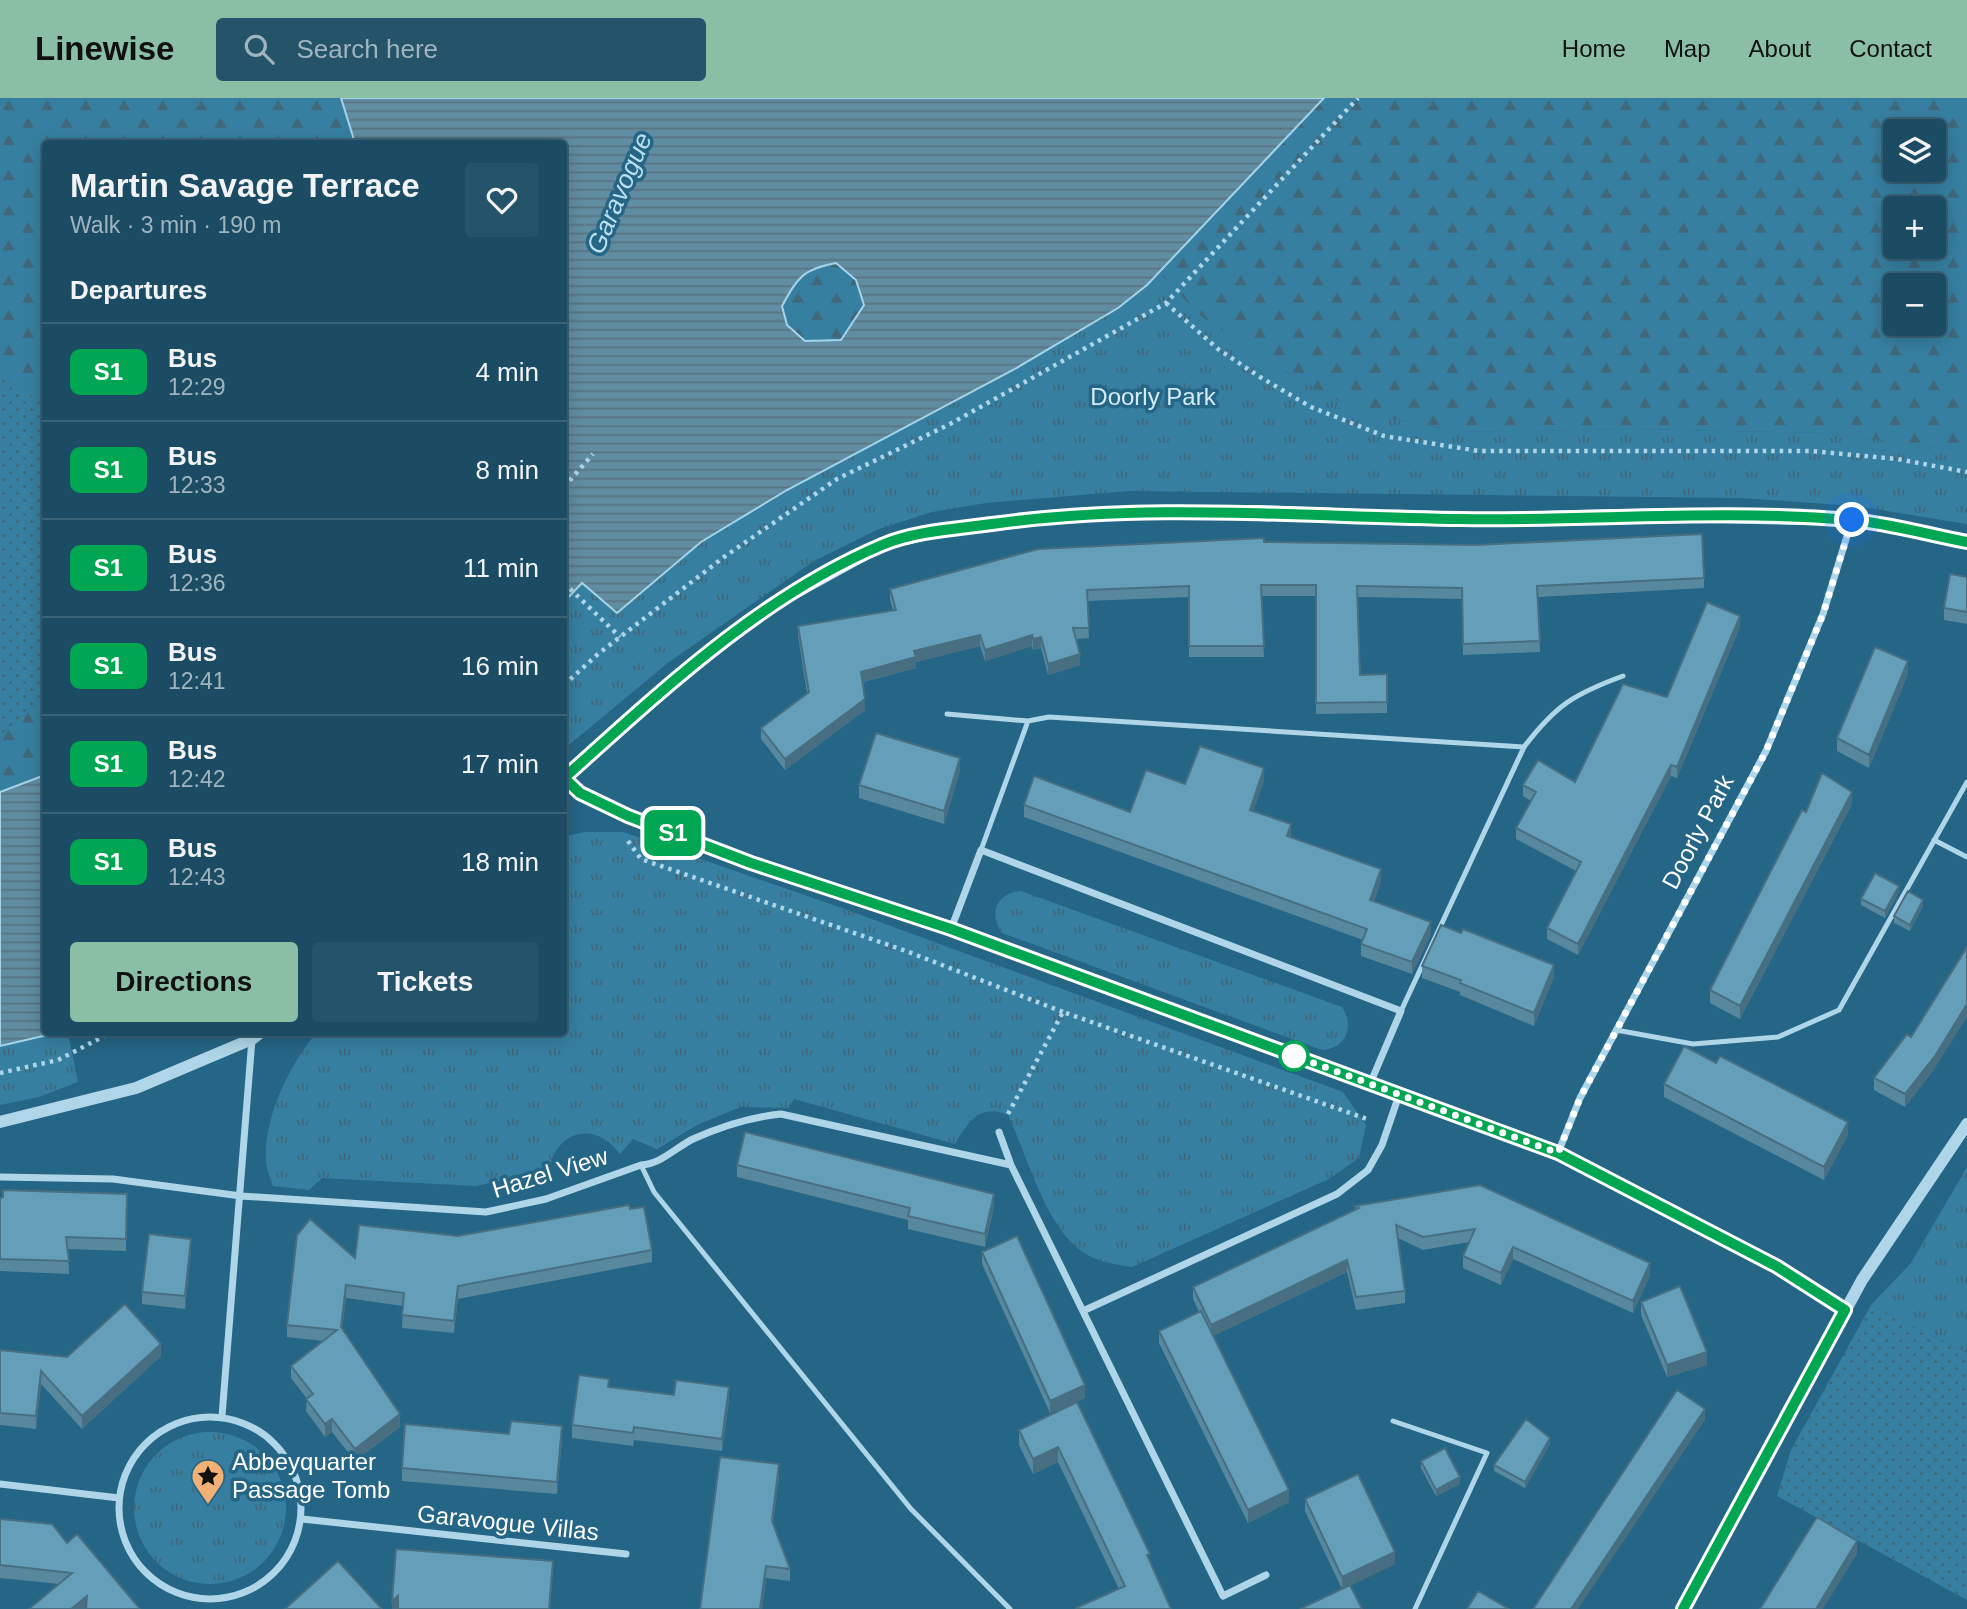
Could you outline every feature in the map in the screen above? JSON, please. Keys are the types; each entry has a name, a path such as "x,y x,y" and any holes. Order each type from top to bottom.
{"street":[{"path":"567,775 695,664 775,604 884,544 945,530 1034,518 1150,512 1258,511 1462,519 1615,515 1852,520 1967,542"},
{"name":"Doorly Park","path":"1558,1153 1580,1098 1766,751 1823,614 1852,520"},
{"path":"567,781 580,793 628,816 776,873 951,929 1558,1153 1776,1266 1845,1310"},
{"path":"951,929 981,850 1401,1011 1370,1084"},
{"path":"0,1122 136,1088 257,1036 222,1416"},
{"path":"1083,1311 1337,1194 1368,1170 1382,1145 1399,1095"},
{"name":"Hazel View","path":"241,1196 486,1212 546,1199 640,1165 652,1164 691,1140 751,1116 781,1114 1011,1165"},
{"path":"1683,1609 1845,1310 1967,1124"},
{"path":"999,1132 1011,1165 1223,1596 1266,1575"},
{"path":"0,1177 113,1179 241,1196"},
{"path":"222,1416 259,1429 284,1452 298,1479 302,1519 288,1557 266,1581 238,1596 204,1605 173,1593 145,1574 124,1542 119,1498 132,1458 156,1432 185,1419 222,1416"},
{"path":"0,1485 119,1498"},
{"name":"Garavogue Villas","path":"302,1519 626,1554"}],"lane":[{"path":"1401,1011 1524,747 1545,719 1578,693 1623,676"},
{"path":"947,715 1028,722 1049,717 1524,747"},
{"path":"981,850 1028,722"},
{"path":"1616,1030 1693,1044 1777,1037 1839,1010 1967,782"},
{"path":"1934,840 1967,857"},
{"path":"640,1165 654,1192 911,1509 1010,1609"},
{"path":"1394,1421 1487,1453 1415,1609"}],"path":[{"path":"567,682 620,637 724,557 837,480 950,424 1166,303 1358,98"},
{"path":"1166,303 1218,349 1261,377 1311,407 1384,436 1479,451 1811,451 1897,459 1967,472"},
{"path":"567,484 593,454"},
{"path":"567,586 620,637"},
{"path":"628,816 625,837 641,859 906,951 1063,1012 1388,1126"},
{"path":"999,1132 1063,1012"},
{"path":"0,1073 58,1060 104,1036"}],"green space":[{"path":"0,98 341,98 354,140 42,140 42,402 0,376"},
{"path":"1324,98 1967,98 1967,452 1829,433 1631,429 1461,432 1385,417 1338,401 1272,364 1198,314 1158,271"},
{"path":"836,263 856,280 864,305 841,340 805,341 787,325 782,306 803,276 816,268"},
{"name":"Doorly Park","path":"1158,271 1198,314 1272,364 1338,401 1385,417 1461,432 1631,429 1829,433 1967,452 1967,524 1856,506 1740,498 1129,491 986,503 932,512 879,529 814,561 669,662 567,747 567,599 582,583 617,613 701,542 787,490 950,405 1147,285"},
{"path":"0,376 42,402 42,698 0,736"},
{"path":"42,698 42,776 0,792 0,736"},
{"path":"584,832 623,832 839,907 1343,1092 1366,1125 1359,1158 1329,1179 1132,1267 1092,1257 1068,1238 1057,1224 1038,1188 1008,1115 990,1111 982,1113 970,1122 955,1144 794,1099 789,1108 741,1107 699,1124 657,1149 633,1139 620,1154 600,1137 578,1134 559,1146 549,1171 476,1186 322,1178 309,1190 273,1186 266,1159 269,1126 288,1076 314,1036 567,1036 567,836"},
{"path":"1021,891 1342,1007 1348,1022 1346,1035 1337,1046 1322,1050 1002,933 996,918 997,905 1006,896"},
{"path":"43,1036 69,1036 78,1082 39,1097 0,1105 0,1046"},
{"path":"1967,1167 1967,1353 1871,1305 1911,1263"},
{"path":"1871,1305 1967,1353 1967,1600 1777,1496 1791,1450"},
{"path":"210,1432 239,1438 264,1454 280,1479 286,1508 280,1537 264,1562 239,1578 210,1584 181,1578 156,1562 140,1537 134,1508 140,1479 156,1454 181,1438"}],"water":[{"name":"Garavogue","path":"341,98 1324,98 1147,285 1118,308 1013,370 787,490 701,542 617,613 582,583 567,599 567,140 354,140","holes":["836,263 856,280 864,305 841,340 805,341 787,325 782,306 803,276 816,268"]},
{"path":"42,776 43,1036 0,1046 0,792"}],"building":[{"path":"1702,534 1704,578 1537,586 1540,641 1463,644 1462,588 1357,586 1360,675 1387,674 1387,702 1316,703 1316,585 1261,585 1264,646 1189,646 1189,586 1087,590 1089,628 1073,628 1080,654 1048,664 1041,637 1033,639 1032,635 985,650 980,635 914,651 916,657 861,672 865,699 785,759 761,728 809,692 798,626 896,610 890,589 1038,549 1264,538 1264,542 1475,545"},
{"path":"1950,574 1967,577 1967,612 1944,608"},
{"path":"1707,602 1740,616 1677,767 1671,765 1578,944 1547,928 1581,862 1516,828 1536,792 1523,785 1538,760 1575,782 1623,684 1667,697"},
{"path":"1875,647 1908,661 1869,755 1837,738"},
{"path":"876,733 960,758 944,811 859,785"},
{"path":"1200,746 1264,768 1250,810 1291,824 1287,836 1381,869 1370,900 1431,922 1412,962 1361,944 1367,929 1024,805 1034,776 1130,812 1146,770 1185,784"},
{"path":"1822,773 1852,792 1740,1006 1710,990 1802,810 1806,812"},
{"path":"1875,873 1899,886 1885,911 1861,899"},
{"path":"1908,891 1923,900 1910,925 1894,916"},
{"path":"1441,925 1461,933 1463,929 1554,965 1534,1013 1460,983 1461,980 1422,966"},
{"path":"1967,947 1967,1004 1935,1056 1905,1094 1874,1078 1907,1034 1911,1037"},
{"path":"1684,1046 1716,1063 1720,1056 1848,1122 1824,1167 1664,1084"},
{"path":"745,1132 994,1194 985,1234 908,1216 910,1208 737,1165"},
{"path":"1480,1185 1650,1263 1633,1301 1513,1247 1501,1273 1463,1256 1475,1229 1423,1237 1396,1225 1405,1291 1356,1297 1347,1260 1211,1325 1193,1287 1359,1208 1355,1206"},
{"path":"3,1190 127,1194 126,1239 66,1237 69,1261 0,1259 0,1198 3,1197"},
{"path":"629,1205 630,1209 644,1207 652,1250 458,1286 454,1321 402,1315 404,1293 346,1285 341,1327 400,1414 355,1449 332,1419 325,1424 306,1399 313,1394 291,1366 337,1330 287,1325 297,1235 310,1219 355,1258 359,1225 458,1236"},
{"path":"149,1234 191,1239 185,1296 142,1292"},
{"path":"1017,1236 1085,1385 1050,1401 982,1252"},
{"path":"1680,1286 1707,1352 1667,1365 1641,1302"},
{"path":"125,1304 161,1344 82,1416 41,1371 36,1416 0,1413 0,1350 67,1357"},
{"path":"1201,1311 1289,1490 1248,1510 1159,1331"},
{"path":"579,1375 609,1379 608,1387 674,1395 676,1380 729,1387 722,1439 634,1427 633,1433 572,1425"},
{"path":"1677,1390 1705,1409 1571,1609 1533,1609"},
{"path":"1077,1402 1150,1554 1147,1555 1171,1609 1076,1608 1125,1586 1058,1447 1033,1459 1019,1430"},
{"path":"1526,1419 1550,1438 1525,1482 1494,1465"},
{"path":"511,1421 562,1426 557,1482 402,1468 405,1424 509,1434"},
{"path":"1445,1448 1460,1477 1436,1490 1421,1461"},
{"path":"720,1457 779,1464 772,1521 790,1569 766,1566 760,1609 700,1609"},
{"path":"1358,1474 1395,1552 1342,1577 1305,1499"},
{"path":"1817,1517 1857,1541 1816,1609 1760,1609"},
{"path":"0,1519 52,1524 67,1543 77,1534 140,1609 86,1609 87,1596 71,1609 29,1609 72,1573 0,1565"},
{"path":"396,1549 553,1561 549,1609 398,1609 398,1596 392,1601"},
{"path":"338,1561 382,1609 285,1609"},
{"path":"1350,1585 1362,1609 1300,1609"},
{"path":"1478,1591 1509,1609 1467,1609"}],"bus line":[{"name":"S1","path":"567,775 695,664 775,604 884,544 945,530 1034,518 1136,512 1258,511 1462,519 1615,515 1852,520 1967,542"},
{"name":"S1","path":"567,781 580,793 628,816 776,873 951,929 1558,1153 1776,1266 1845,1310 1683,1609"}],"place":[{"name":"Abbeyquarter Passage Tomb","path":"208,1506"}],"route":[{"path":"1294,1056 1292,1055 1558,1153 1580,1098 1766,751 1823,614 1852,520"}]}
